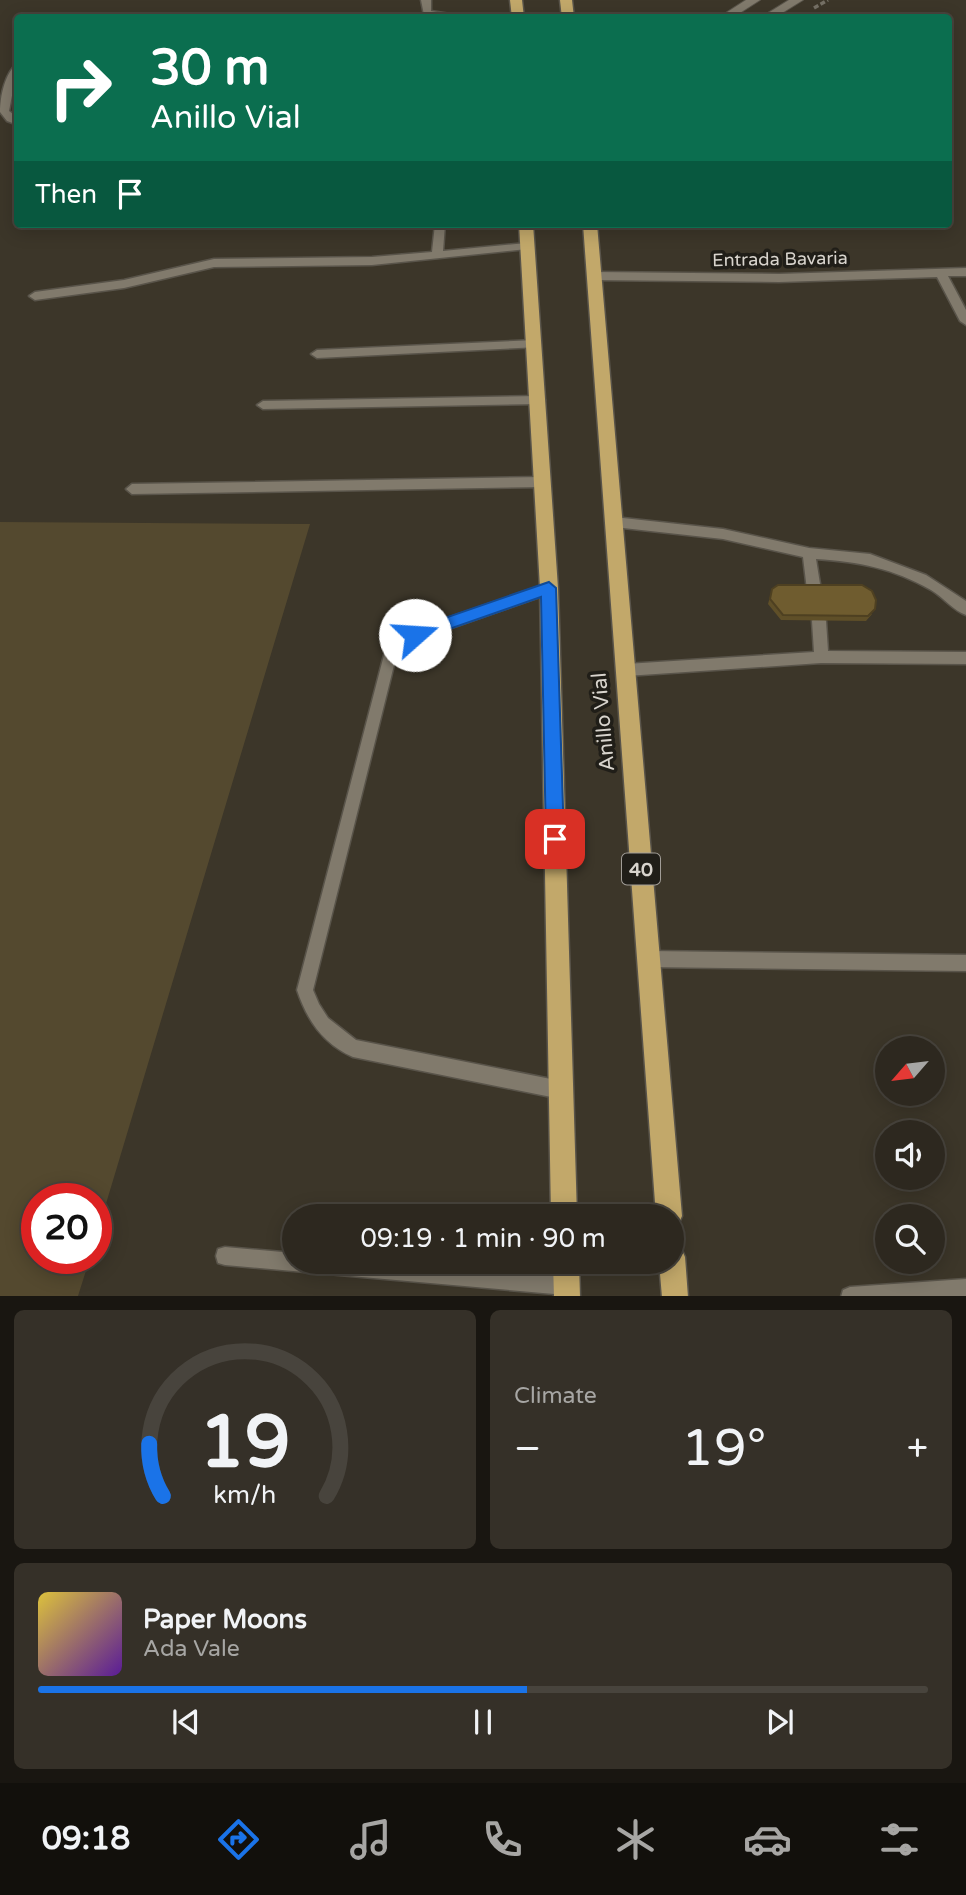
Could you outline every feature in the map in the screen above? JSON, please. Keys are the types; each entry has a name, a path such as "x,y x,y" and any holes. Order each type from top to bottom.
{"highway":[{"path":"526,228 549,588 565,1204"},
{"name":"Anillo Vial","path":"590,228 668,1204"},
{"path":"673,1274 675,1296"}],"main road":[{"path":"730,14 754,0"},
{"path":"772,14 797,0"}],"lane":[{"path":"14,82 4,111 14,120"},
{"path":"436,253 439,228"},
{"path":"35,296 124,284 214,263 372,261 527,246"},
{"path":"940,272 966,321"},
{"name":"Entrada Bavaria","path":"594,276 779,278 966,272"},
{"path":"317,354 535,344"},
{"path":"263,405 539,400"},
{"path":"132,489 544,482"},
{"path":"614,522 723,534 809,553 870,559 915,577 957,599 966,610"},
{"path":"809,553 814,590"},
{"path":"549,588 415,635 402,643 389,659 305,990 312,1011 325,1031 353,1048 561,1090"},
{"path":"819,621 821,657"},
{"path":"625,670 821,657 966,658"},
{"path":"649,959 966,962"},
{"path":"226,1256 566,1281"},
{"path":"863,1296 966,1288"}],"shaded area":[{"path":"0,522 310,524 112,1184 21,1183 21,1274 85,1274 78,1296 0,1296"}],"building":[{"path":"778,585 862,585 872,591 876,600 875,609 868,616 783,615 770,599 772,589"}],"route":[{"path":"415,635 549,588 555,839"}]}
